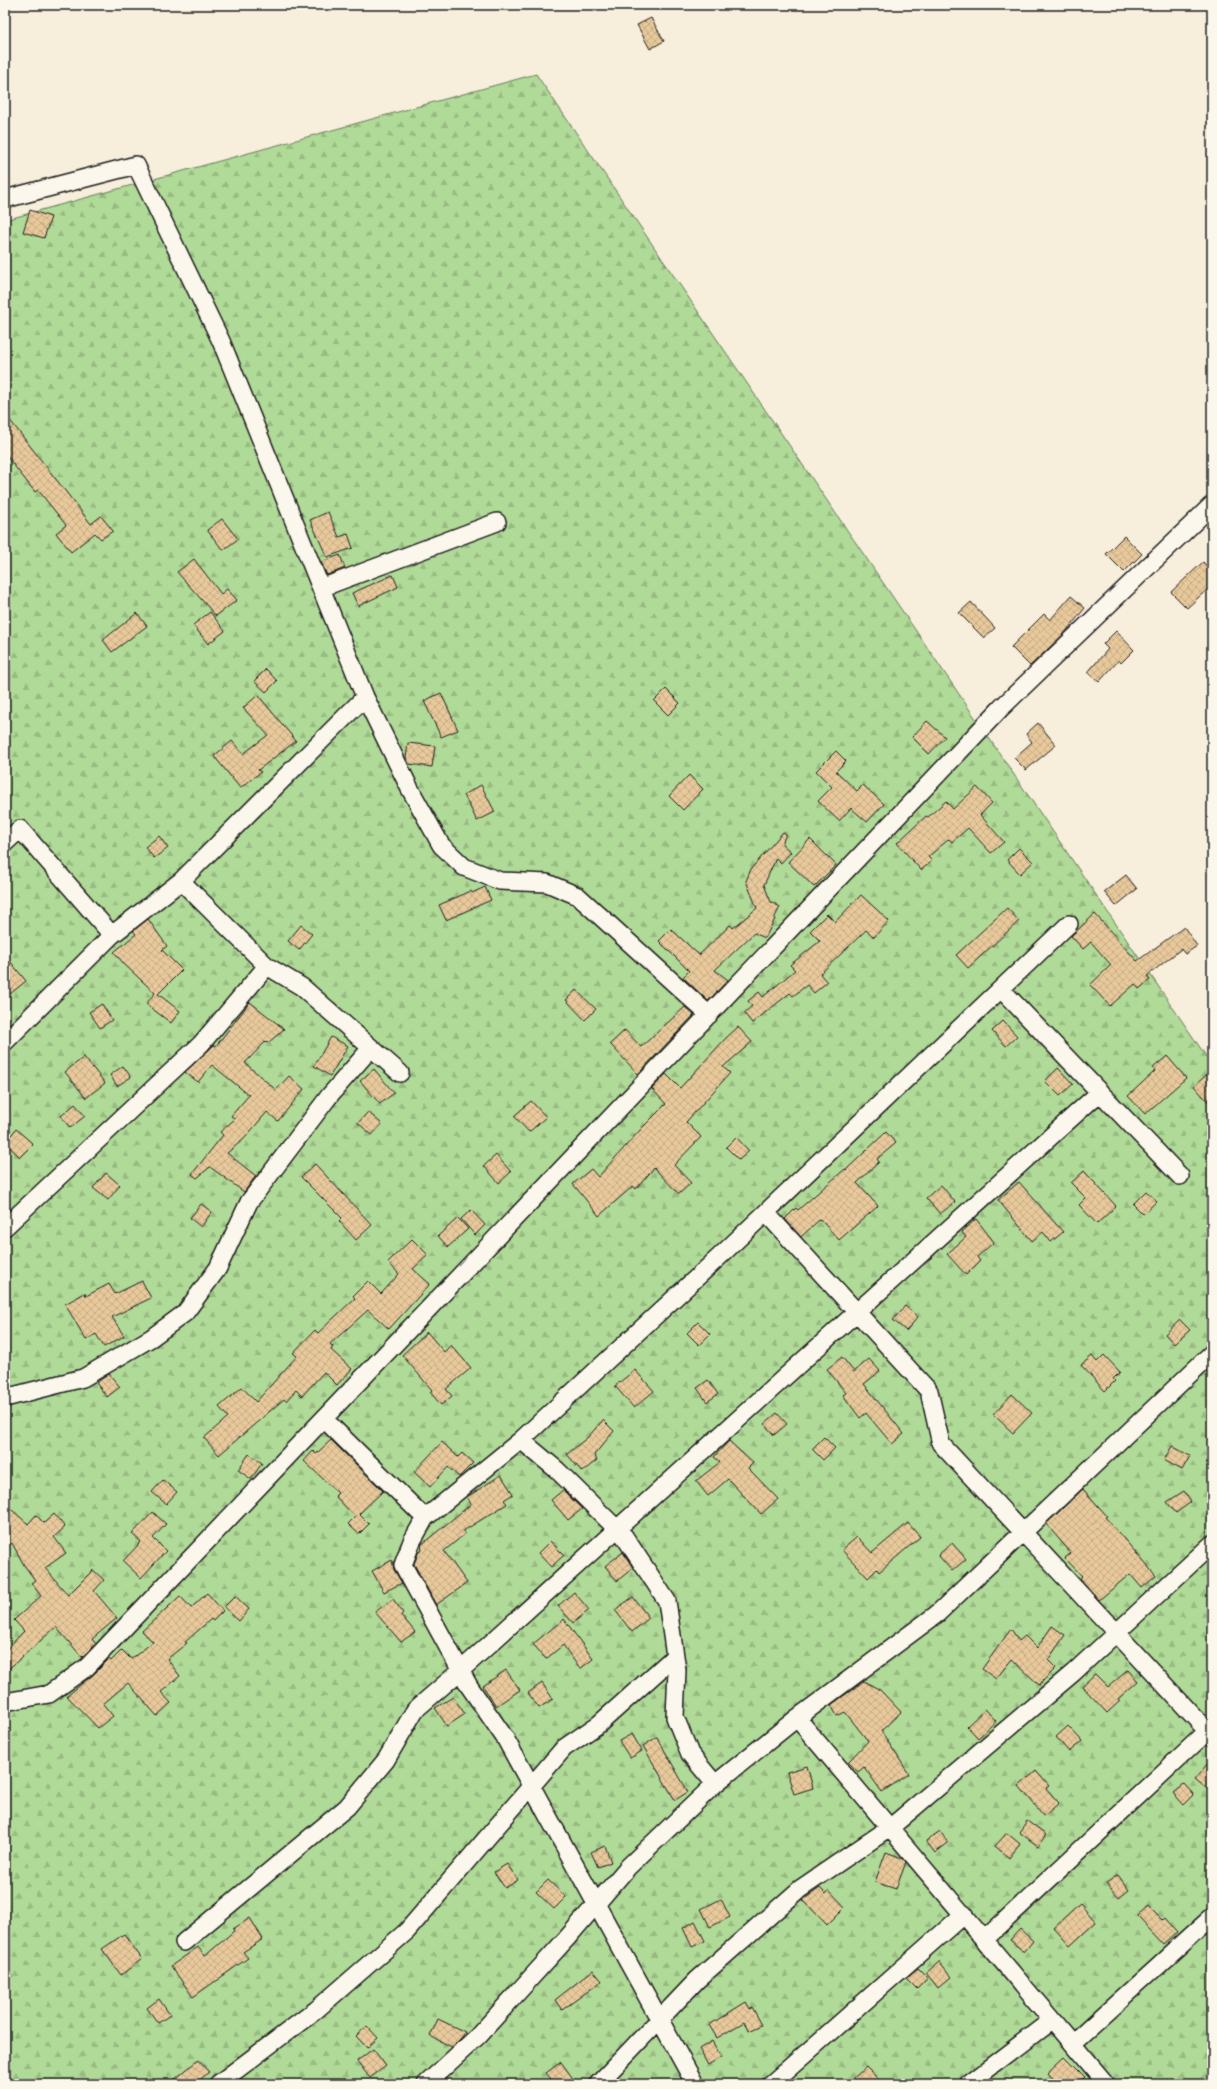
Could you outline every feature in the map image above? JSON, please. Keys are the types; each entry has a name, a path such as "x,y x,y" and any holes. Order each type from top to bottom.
{"street":[{"path":"5,199 136,165 221,341 365,697 410,789 441,845 464,867 500,881 547,883 578,896 709,1015"},
{"path":"5,1702 49,1694 87,1668 1001,708 1212,505"},
{"path":"321,588 497,522"},
{"path":"5,1042 112,935 181,881 365,697"},
{"path":"5,843 20,829 112,935"},
{"path":"181,881 267,966 302,987 400,1073"},
{"path":"695,2084 505,1738 468,1686 403,1565 412,1541 425,1518 521,1440 766,1213 1069,924"},
{"path":"5,1227 200,1044 267,966"},
{"path":"1001,989 1180,1176"},
{"path":"5,1398 82,1378 151,1338 185,1313 218,1268 249,1202 330,1095 371,1048"},
{"path":"184,1942 347,1807 386,1760 415,1710 1100,1092"},
{"path":"766,1213 929,1391 941,1444 1210,1732 985,1939"},
{"path":"426,2084 478,2036 628,1867 715,1784 798,1718 937,1614 1212,1353"},
{"path":"324,1419 425,1518"},
{"path":"521,1440 557,1470 624,1536 667,1601 677,1670 675,1716 690,1754 715,1784"},
{"path":"598,2084 697,1980 800,1889 891,1827 1073,1673 1212,1544"},
{"path":"218,2084 316,2010 407,1930 564,1748 599,1724 675,1656"},
{"path":"798,1718 1106,2084"},
{"path":"771,2084 964,1914"},
{"path":"1072,2044 1212,1917"},
{"path":"968,2084 1052,2020"}],"green space":[{"path":"536,74 1212,1065 1212,2084 5,2084 5,220"}],"building":[{"path":"651,18 664,41 650,49 637,25"},
{"path":"30,210 51,217 44,238 23,232"},
{"path":"5,414 91,524 101,516 113,531 101,539 95,533 71,552 56,533 66,525 38,490 35,492 5,454"},
{"path":"328,512 339,537 348,534 353,548 327,557 310,520"},
{"path":"222,519 238,539 223,550 207,530"},
{"path":"1124,536 1142,554 1124,572 1106,554"},
{"path":"340,555 345,568 327,575 321,562"},
{"path":"194,559 221,594 227,589 237,600 216,616 177,572"},
{"path":"1203,562 1212,572 1212,585 1187,608 1171,592"},
{"path":"393,575 398,587 358,606 352,593"},
{"path":"1071,596 1085,608 1064,634 1030,666 1011,647 1044,614 1050,620"},
{"path":"971,602 995,628 984,638 959,613"},
{"path":"210,612 225,631 208,644 193,625"},
{"path":"137,613 147,626 112,652 103,640"},
{"path":"1116,631 1134,650 1121,663 1119,660 1099,682 1088,672 1108,649 1103,644"},
{"path":"266,669 277,681 266,692 254,681"},
{"path":"666,689 680,703 668,715 654,701"},
{"path":"441,693 458,730 441,737 424,701"},
{"path":"258,695 296,741 258,770 261,772 240,788 214,756 232,741 243,754 268,735 243,708"},
{"path":"927,721 945,737 929,754 912,737"},
{"path":"1038,723 1056,745 1026,770 1014,758 1032,742 1026,734"},
{"path":"408,743 435,746 432,767 409,764 406,758"},
{"path":"836,751 846,761 836,771 857,791 863,785 884,804 867,822 851,808 839,821 818,801 832,787 816,771"},
{"path":"689,775 703,789 683,810 669,796"},
{"path":"481,785 495,812 477,821 464,795"},
{"path":"977,787 992,803 980,815 1004,842 991,853 968,828 952,842 949,839 928,857 932,861 921,870 897,843 926,816 928,817 946,801 953,809"},
{"path":"783,832 786,834 782,844 791,852 781,863 776,858 764,885 771,902 780,907 775,919 765,938 754,933 715,970 728,980 708,1001 683,977 689,971 659,941 671,929 699,955 730,925 733,928 757,908 746,881 751,869"},
{"path":"159,836 168,848 154,858 145,847"},
{"path":"810,839 836,865 814,887 788,862"},
{"path":"1019,848 1033,862 1020,874 1007,860"},
{"path":"1126,875 1137,889 1116,906 1104,892"},
{"path":"485,887 491,900 446,920 439,905 471,891 472,893"},
{"path":"861,895 889,921 874,937 866,930 820,974 827,982 814,993 807,985 793,996 790,993 752,1023 744,1013 752,1006 748,1001 759,992 763,997 795,970 790,965 820,941 810,931 827,914 835,922"},
{"path":"1007,908 1019,921 968,968 956,955"},
{"path":"1095,914 1137,961 1184,927 1197,946 1185,954 1181,949 1147,976 1150,980 1139,989 1135,984 1110,1006 1090,985 1111,965 1091,942 1083,949 1071,936"},
{"path":"148,919 167,946 162,950 182,970 158,994 180,1011 171,1023 146,1004 155,993 124,964 114,952 136,934 133,931"},
{"path":"301,925 312,934 299,950 288,941"},
{"path":"5,955 26,981 5,998"},
{"path":"576,990 596,1009 585,1020 566,1000"},
{"path":"250,1002 284,1029 268,1043 266,1041 245,1063 276,1090 289,1076 304,1089 278,1121 267,1112 244,1139 227,1153 256,1176 244,1192 210,1167 197,1178 192,1174 223,1135 220,1132 235,1119 231,1116 249,1095 212,1065 198,1082 185,1072 214,1045 216,1046"},
{"path":"102,1004 112,1020 100,1028 89,1012"},
{"path":"685,1007 694,1015 638,1074 610,1044 625,1030 641,1047"},
{"path":"1003,1021 1017,1036 1006,1046 992,1031"},
{"path":"738,1027 752,1042 723,1067 730,1073 686,1122 701,1137 674,1165 691,1183 679,1194 654,1168 636,1189 633,1186 599,1216 573,1184 591,1169 598,1177 641,1129 666,1104 652,1089 666,1074 680,1088"},
{"path":"331,1037 348,1046 330,1076 314,1066"},
{"path":"1167,1056 1186,1078 1145,1114 1128,1096 1155,1071 1153,1068"},
{"path":"84,1057 105,1083 86,1098 65,1072"},
{"path":"123,1066 131,1077 117,1086 110,1075"},
{"path":"1058,1068 1073,1084 1060,1096 1045,1081"},
{"path":"374,1069 394,1093 380,1104 360,1081"},
{"path":"1212,1070 1212,1106 1194,1086"},
{"path":"531,1101 546,1117 529,1132 514,1116"},
{"path":"75,1104 85,1116 70,1128 61,1116"},
{"path":"368,1112 382,1124 372,1135 358,1123"},
{"path":"16,1129 33,1144 20,1157 5,1143"},
{"path":"886,1132 896,1143 877,1159 879,1162 857,1183 878,1206 839,1240 820,1219 801,1237 785,1219 796,1208 798,1210 845,1169 846,1170"},
{"path":"736,1137 749,1151 739,1160 726,1147"},
{"path":"496,1155 511,1172 499,1183 484,1166"},
{"path":"315,1164 372,1225 356,1240 339,1221 342,1218 301,1177"},
{"path":"1084,1171 1116,1206 1097,1224 1079,1205 1086,1198 1071,1183"},
{"path":"106,1173 120,1185 108,1200 93,1188"},
{"path":"1019,1182 1063,1232 1051,1242 1043,1232 1032,1241 998,1200"},
{"path":"941,1185 955,1202 940,1214 926,1198"},
{"path":"1146,1191 1157,1201 1143,1214 1133,1204"},
{"path":"201,1204 212,1212 201,1227 190,1218"},
{"path":"471,1210 485,1225 475,1235 461,1219"},
{"path":"458,1218 468,1229 448,1247 438,1236"},
{"path":"976,1219 994,1242 977,1257 980,1261 966,1275 947,1254 966,1237 962,1232"},
{"path":"412,1239 428,1255 413,1269 430,1284 389,1329 368,1310 330,1344 333,1347 331,1350 352,1369 337,1385 324,1372 302,1396 296,1390 286,1401 284,1399 219,1455 204,1438 228,1417 219,1407 242,1387 256,1402 297,1356 293,1353 315,1330 318,1333 355,1298 353,1296 368,1281 381,1294 399,1274 388,1262"},
{"path":"142,1281 151,1298 112,1317 124,1336 104,1347 96,1334 86,1340 65,1304 85,1293 86,1296 109,1284 115,1294"},
{"path":"905,1306 918,1317 906,1331 893,1320"},
{"path":"1180,1320 1190,1330 1174,1344 1165,1334"},
{"path":"698,1322 710,1334 699,1345 687,1333"},
{"path":"427,1332 444,1352 451,1345 471,1368 446,1389 452,1396 441,1405 430,1392 432,1390 402,1355"},
{"path":"1104,1355 1120,1372 1113,1379 1115,1381 1105,1391 1081,1365 1092,1356 1097,1362"},
{"path":"842,1357 854,1372 869,1359 880,1371 864,1384 904,1434 892,1444 866,1413 860,1418 843,1395 846,1393 827,1369"},
{"path":"635,1370 654,1391 634,1408 615,1386"},
{"path":"109,1374 120,1387 107,1397 96,1383"},
{"path":"708,1380 718,1394 707,1402 697,1388"},
{"path":"1012,1394 1032,1413 1013,1433 993,1414"},
{"path":"777,1413 787,1424 774,1435 764,1424"},
{"path":"603,1420 614,1431 594,1455 597,1460 582,1472 567,1454 588,1437"},
{"path":"824,1437 835,1448 823,1460 812,1449"},
{"path":"331,1440 383,1491 359,1514 369,1524 359,1534 348,1524 355,1517 335,1496 338,1493 304,1461 313,1451 316,1454"},
{"path":"729,1441 753,1463 748,1468 778,1499 761,1514 728,1479 708,1496 696,1481 720,1462 714,1457"},
{"path":"442,1442 458,1457 462,1453 473,1463 459,1477 448,1467 430,1487 414,1472"},
{"path":"1172,1446 1190,1456 1182,1470 1164,1460"},
{"path":"249,1454 262,1463 251,1479 238,1470"},
{"path":"501,1475 513,1494 504,1500 507,1504 463,1531 465,1534 444,1551 467,1583 436,1605 414,1564 418,1553 422,1550 421,1545 471,1504 467,1497"},
{"path":"163,1480 177,1492 166,1504 152,1492"},
{"path":"1083,1489 1156,1576 1142,1588 1130,1574 1099,1600 1080,1578 1082,1576 1065,1558 1071,1553 1046,1524"},
{"path":"563,1490 582,1509 568,1520 551,1500"},
{"path":"1184,1491 1191,1502 1176,1513 1167,1502"},
{"path":"5,1504 28,1524 36,1515 44,1523 54,1514 65,1527 54,1537 66,1553 45,1568 68,1595 93,1570 104,1580 94,1591 117,1618 92,1639 96,1644 82,1657 56,1627 5,1672 5,1651 24,1631 14,1620 41,1596 31,1583 35,1580 24,1565 12,1543 5,1548"},
{"path":"153,1512 166,1524 153,1538 166,1551 141,1578 123,1561 141,1542 132,1534"},
{"path":"908,1523 920,1537 879,1572 877,1569 868,1578 842,1550 857,1537 872,1553"},
{"path":"550,1541 564,1555 551,1567 538,1553"},
{"path":"952,1543 966,1559 952,1571 938,1555"},
{"path":"623,1552 633,1568 617,1581 605,1566"},
{"path":"392,1560 394,1570 402,1583 384,1592 372,1571"},
{"path":"574,1592 589,1610 573,1623 558,1606"},
{"path":"207,1593 223,1611 213,1621 211,1619 185,1642 187,1643 167,1659 180,1676 161,1692 171,1703 157,1716 128,1683 103,1704 113,1716 98,1728 67,1696 94,1674 109,1659 111,1661 122,1650 131,1659 153,1642 142,1631 180,1596 191,1608"},
{"path":"235,1596 249,1609 239,1621 224,1607"},
{"path":"633,1597 649,1618 632,1632 615,1610"},
{"path":"393,1599 403,1613 401,1615 415,1632 401,1642 375,1612"},
{"path":"564,1619 593,1659 580,1669 563,1645 546,1659 533,1644"},
{"path":"1052,1626 1065,1635 1048,1660 1056,1668 1039,1685 1012,1659 996,1679 982,1669 1011,1629 1019,1641 1025,1636 1037,1648"},
{"path":"506,1670 520,1690 496,1706 483,1686"},
{"path":"1128,1670 1138,1681 1118,1699 1120,1701 1107,1713 1082,1686 1095,1674 1108,1687"},
{"path":"864,1681 880,1690 901,1712 881,1731 909,1774 882,1792 864,1767 858,1772 848,1762 868,1741 845,1712 837,1716 831,1705"},
{"path":"542,1683 553,1699 539,1708 528,1693"},
{"path":"453,1697 465,1714 447,1726 435,1708"},
{"path":"985,1709 996,1721 978,1738 967,1726"},
{"path":"1068,1726 1082,1741 1069,1752 1056,1737"},
{"path":"632,1734 642,1751 630,1758 619,1741"},
{"path":"657,1737 688,1792 675,1800 643,1746"},
{"path":"1212,1758 1212,1793 1195,1779"},
{"path":"807,1766 813,1788 794,1794 787,1772"},
{"path":"1036,1771 1049,1786 1046,1788 1059,1803 1044,1816 1019,1786"},
{"path":"1184,1784 1194,1795 1184,1805 1173,1793"},
{"path":"1027,1821 1046,1835 1038,1846 1019,1832"},
{"path":"940,1831 948,1843 935,1853 926,1841"},
{"path":"1007,1833 1020,1844 1009,1858 995,1846"},
{"path":"605,1846 611,1862 598,1867 591,1852"},
{"path":"886,1852 902,1858 906,1862 896,1889 875,1882"},
{"path":"507,1864 518,1880 505,1888 494,1872"},
{"path":"1118,1875 1129,1890 1119,1898 1106,1883"},
{"path":"548,1880 566,1897 554,1909 536,1892"},
{"path":"820,1888 826,1894 829,1890 845,1907 827,1925 803,1900"},
{"path":"721,1899 730,1917 710,1927 701,1909"},
{"path":"1080,1904 1096,1922 1070,1946 1054,1928"},
{"path":"1148,1906 1162,1920 1164,1918 1177,1933 1164,1945 1137,1916"},
{"path":"250,1918 263,1939 243,1952 248,1958 193,1997 171,1966 198,1947 205,1956 234,1931 233,1929"},
{"path":"695,1921 705,1941 692,1947 683,1928"},
{"path":"1020,1929 1033,1941 1024,1952 1010,1940"},
{"path":"124,1934 142,1959 121,1975 102,1949"},
{"path":"939,1962 951,1977 938,1988 926,1973"},
{"path":"918,1968 928,1978 917,1989 906,1978"},
{"path":"593,1970 602,1981 562,2010 555,2000"},
{"path":"159,1999 170,2015 158,2023 147,2008"},
{"path":"746,2002 750,2009 752,2007 762,2025 749,2031 744,2022 717,2038 709,2025"},
{"path":"438,2019 465,2032 452,2047 430,2036"},
{"path":"367,2026 378,2038 367,2048 356,2036"},
{"path":"712,2041 721,2057 708,2065 699,2049"},
{"path":"373,2049 386,2066 370,2078 357,2061"},
{"path":"1064,2057 1084,2077 1077,2084 1059,2084 1048,2072"},
{"path":"198,2060 209,2072 195,2084 169,2084"},
{"path":"561,2062 577,2084 555,2084 546,2073"},
{"path":"866,2067 883,2084 847,2084"}]}
